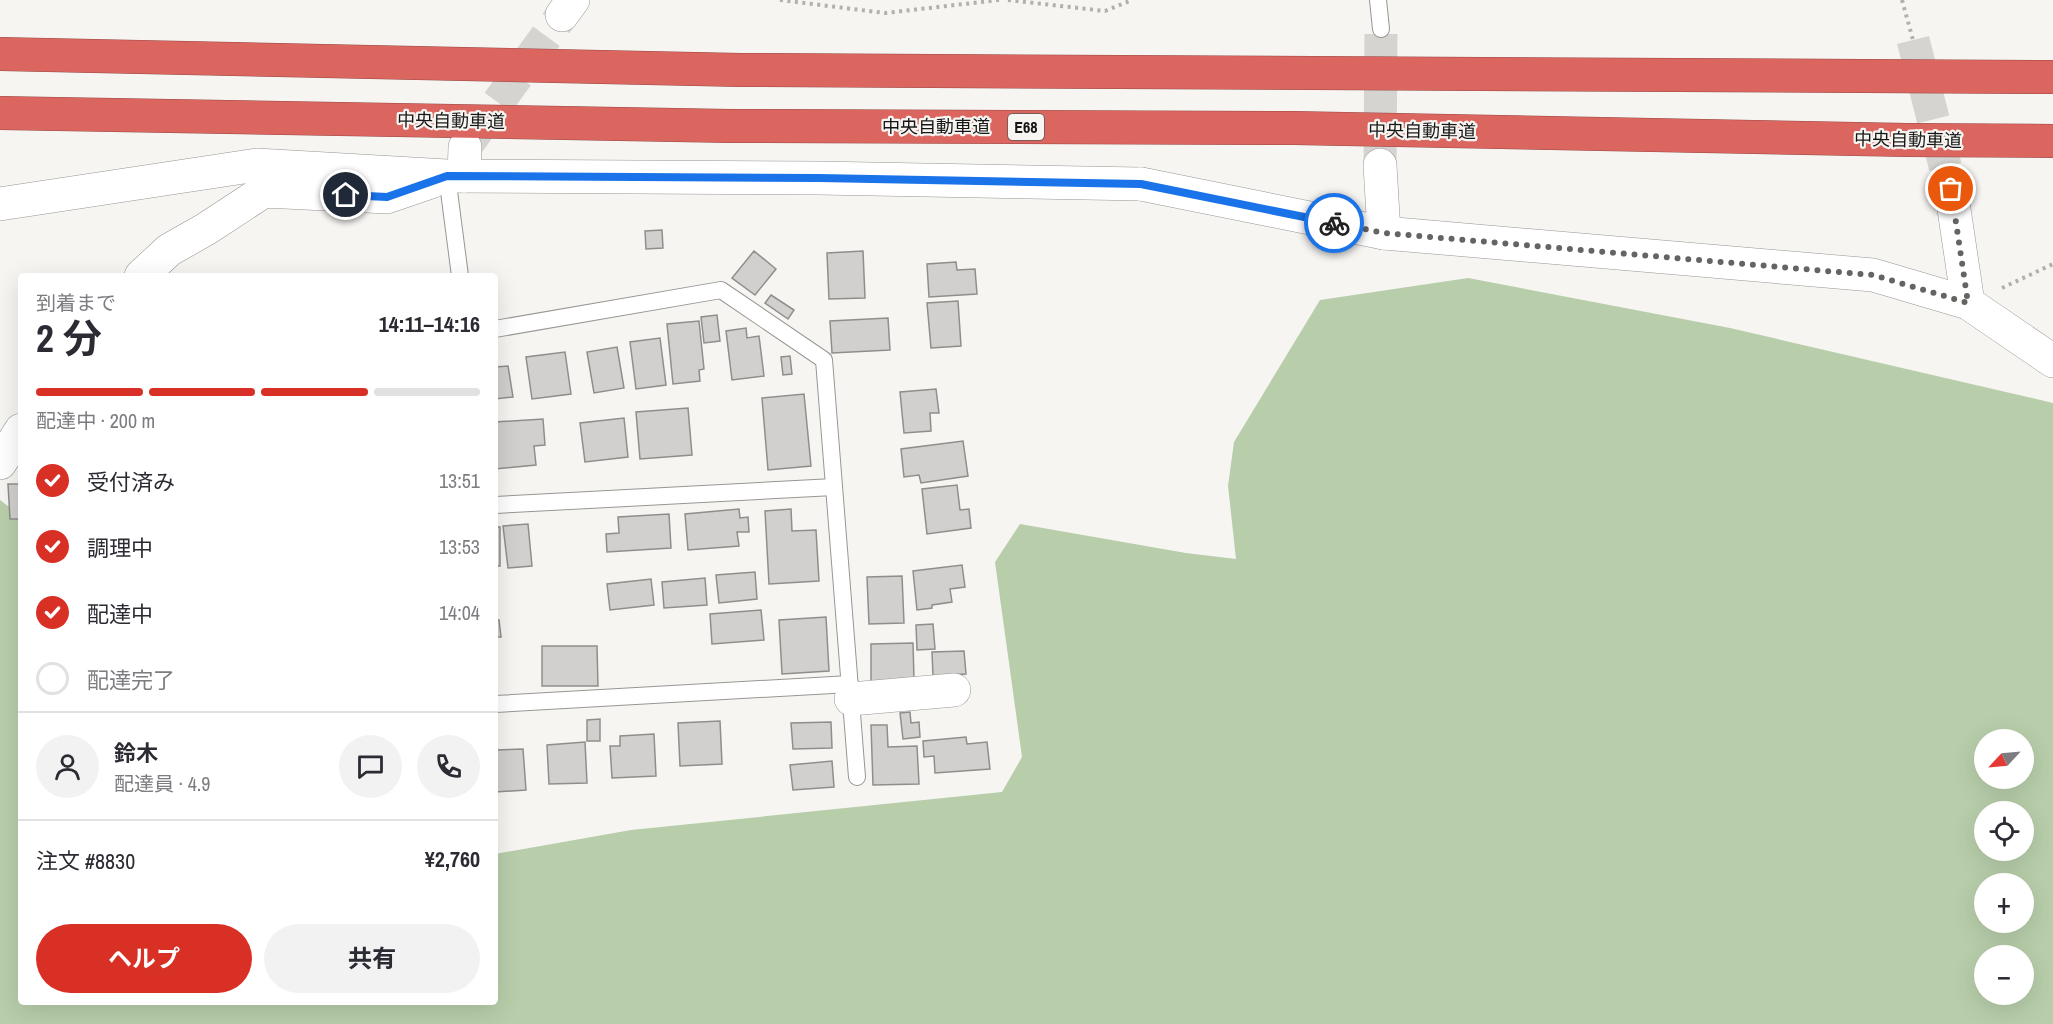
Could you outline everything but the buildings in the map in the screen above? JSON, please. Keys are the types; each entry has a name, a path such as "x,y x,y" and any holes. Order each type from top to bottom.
{"highway":[{"path":"0,54 741,70 2053,77"},
{"name":"中央自動車道","path":"0,113 743,126 1305,129 2053,141"},
{"path":"1908,140 2053,162"}],"street":[{"path":"0,204 257,165 459,166 819,178 1141,184 1384,233 1873,275 1968,303 2053,361"},
{"path":"1380,165 1384,233"},
{"path":"144,273 169,250 264,191 387,197 459,166"},
{"path":"1951,189 1968,303"},
{"path":"0,463 18,435"},
{"path":"850,691 954,690"}],"lane":[{"path":"1378,0 1381,28"},
{"path":"459,166 460,273"},
{"path":"498,328 721,290 824,360 857,777"},
{"path":"0,463 18,462"},
{"path":"498,505 834,487"},
{"path":"498,704 850,691"}],"path":[{"path":"780,0 885,14 999,0"},
{"path":"1008,0 1105,11 1132,0"},
{"path":"1902,0 1913,40"},
{"path":"1968,303 2053,264"}],"green space":[{"path":"1468,278 1730,328 2053,403 2053,1024 0,1024 0,500 18,514 18,1005 498,1005 498,853 631,830 1002,792 1022,757 995,562 1020,524 1186,553 1236,559 1228,486 1234,442 1320,300"}],"tunnel":[{"path":"469,142 562,15"},
{"path":"1380,165 1381,29"},
{"path":"1913,40 1951,189"}],"way so far":[{"path":"1334,223 1384,233 1873,275 1968,303 1951,189"}],"route":[{"path":"346,195 387,197 447,176 819,178 1141,184 1334,223"}]}
